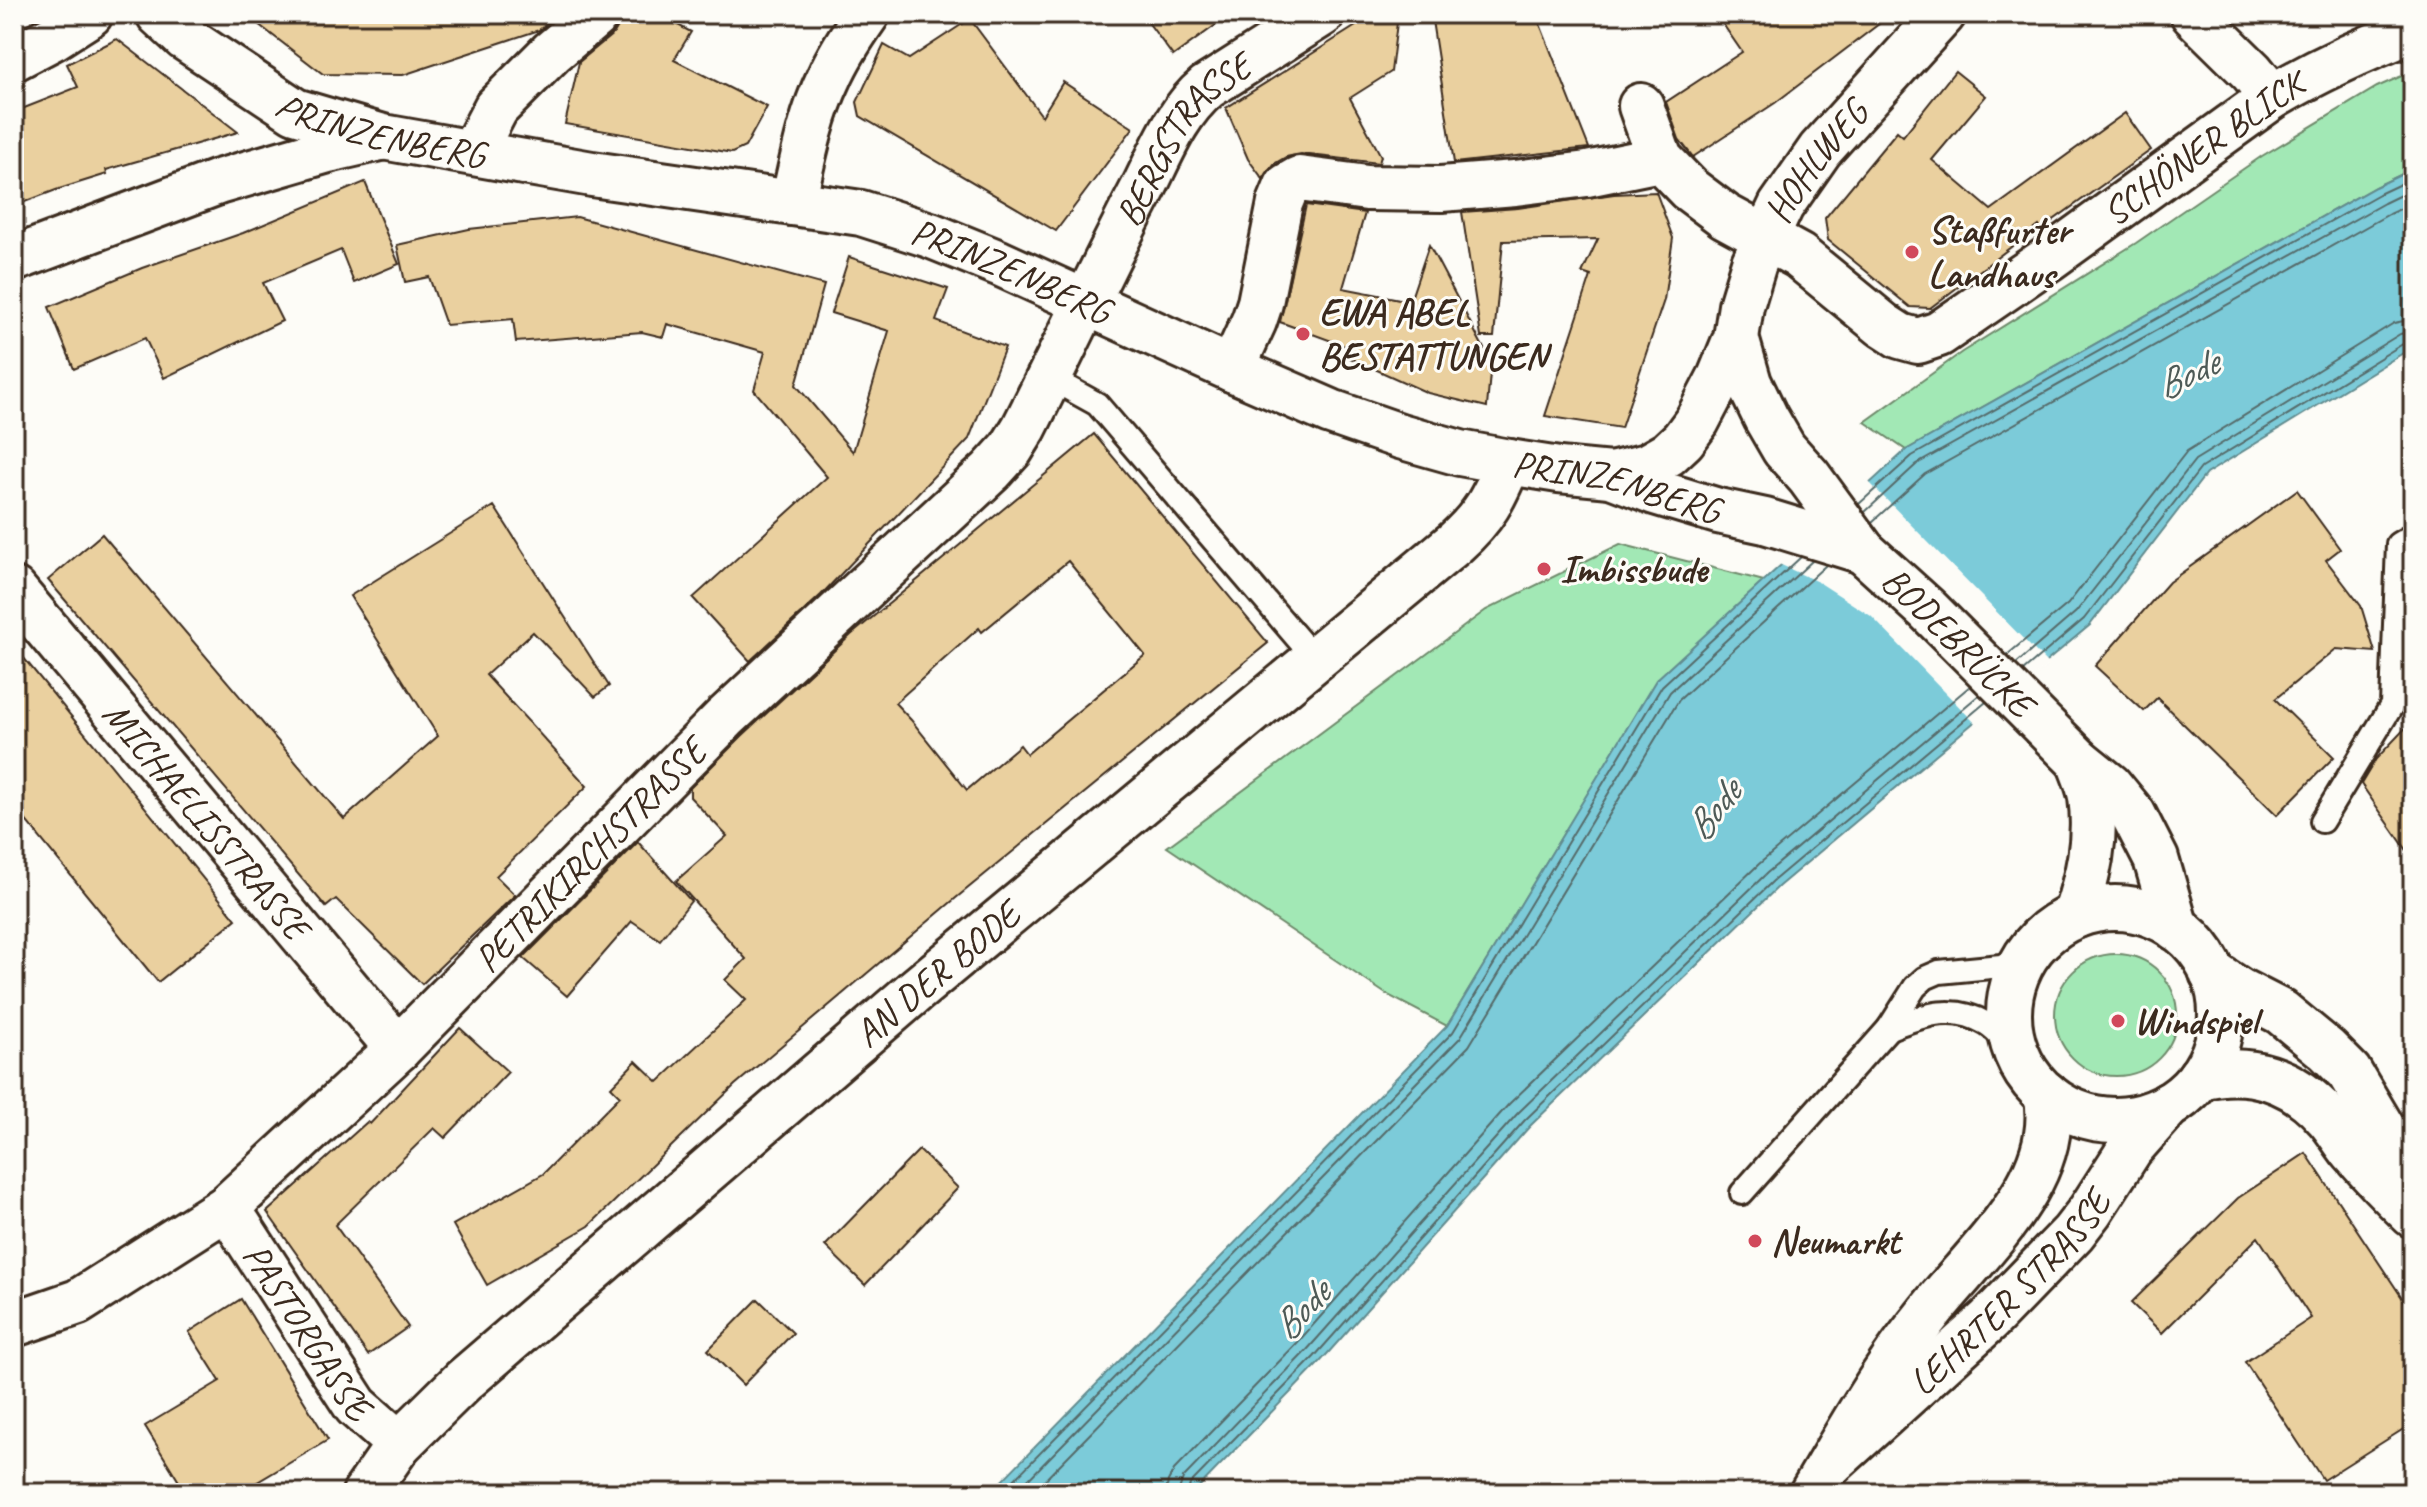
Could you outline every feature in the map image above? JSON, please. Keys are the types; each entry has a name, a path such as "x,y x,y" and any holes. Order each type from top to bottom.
{"street":[{"path":"14,58 90,14"},
{"name":"PRINZENBERG","path":"159,14 185,38 295,111 383,137 592,174 861,213 930,235 999,263 1331,412 1400,436 1460,453 1559,470 1611,475 1655,492 1863,551"},
{"path":"473,152 496,108 552,52 597,14"},
{"path":"793,203 805,150 827,81 848,41 867,14"},
{"name":"BERGSTRASSE","path":"1086,303 1172,132 1193,99 1322,14"},
{"name":"HOHLWEG","path":"1611,475 1647,466 1668,454 1697,421 1736,338 1741,306 1754,263 1781,206 1820,150 1943,14"},
{"path":"2193,14 2252,72 2272,97"},
{"name":"SCHÖNER BLICK","path":"1765,239 1814,266 1883,325 1900,336 1918,341 1939,334 2048,259 2272,97 2354,53 2413,30"},
{"path":"1641,106 1660,159 1689,189 1725,216 1765,239"},
{"path":"14,259 218,182 383,137"},
{"path":"1232,369 1260,303 1280,203 1287,186 1299,179 1367,188 1441,189 1587,174 1660,159"},
{"name":"PETRIKIRCHSTRASSE","path":"14,1324 78,1302 227,1207 398,1049 725,718 991,471 1011,449 1024,428 1086,303"},
{"name":"HOHLWEG","path":"1736,338 1749,383 1784,449 1809,477 1863,551"},
{"name":"AN DER BODE","path":"365,1493 399,1444 463,1381 914,992 1477,523 1493,500 1509,462"},
{"name":"BODEBRÜCKE","path":"1863,551 2110,786 2133,814 2156,859 2176,928"},
{"name":"MICHAELISSTRASSE","path":"14,590 398,1049"},
{"path":"2066,747 2090,795 2093,823 2089,872 2075,916"},
{"path":"2185,1090 2213,1056 2219,1033 2220,1007 2212,973 2193,943 2155,916 2131,909 2109,908 2075,916 2043,937 2018,970 2009,1005 2009,1026 2015,1050 2027,1074 2046,1094 2065,1108 2087,1116 2130,1119 2148,1114 2221,1071 2258,1073 2289,1084 2307,1097 2327,1117 2381,1185 2413,1215"},
{"path":"2212,973 2281,1012 2349,1072 2406,1168 2413,1198"},
{"name":"LEHRTER STRASSE","path":"1821,1479 1989,1320 2073,1233 2130,1149 2185,1090"},
{"name":"LEHRTER STRASSE","path":"1821,1479 1889,1367 1935,1305 2006,1222 2027,1188 2041,1153 2050,1115 2046,1094"},
{"name":"PASTORGASSE","path":"227,1207 356,1406 399,1444"}],"lane":[{"path":"1050,378 1097,404 1316,660"},
{"path":"2322,821 2392,705 2398,544 2413,535"},
{"path":"1742,1193 1889,1028 1915,987 1925,978 1939,972 2001,966 2028,954"},
{"path":"1889,1028 1933,1013 1955,1013 1988,1024 2015,1050"}],"green space":[{"path":"2413,71 2413,169 2375,187 1906,450 1865,422 1962,352 2136,243 2262,156 2377,87"},
{"path":"1620,544 1764,581 1656,681 1447,1026 1386,994 1167,847 1486,610"},
{"path":"2116,954 2139,959 2159,972 2172,992 2177,1015 2172,1038 2159,1058 2139,1071 2116,1076 2093,1071 2073,1058 2060,1038 2055,1015 2060,992 2073,972 2093,959"}],"water":[{"name":"Bode","path":"2413,169 2413,347 2206,474 2090,625 1779,886 1530,1126 1320,1362 1193,1493 990,1493 1447,1026 1656,680 1906,450 2375,187"}],"pier":[{"path":"1867,480 2049,665 1977,725 1871,616 1820,583 1777,563"}],"building":[{"path":"245,14 558,14 539,30 403,75 323,74"},
{"path":"621,14 657,14 691,32 674,60 767,107 745,147 732,153 565,124 579,62 614,33"},
{"path":"1142,14 1231,14 1173,56"},
{"path":"1375,14 1398,14 1391,72 1350,98 1381,156 1379,163 1301,154 1274,164 1263,179 1248,159 1226,108"},
{"path":"1431,14 1536,14 1589,148 1454,163"},
{"path":"1716,14 1892,14 1775,103 1693,157 1679,139 1666,102 1742,52"},
{"path":"970,19 1042,116 1063,82 1133,128 1056,231 860,116 857,102 884,45 909,59"},
{"path":"117,39 238,132 106,170 107,174 14,206 14,112 78,87 67,64"},
{"path":"1955,71 1986,96 1932,160 1991,210 2125,113 2151,150 2041,229 2039,226 1930,308 1910,307 1828,240 1825,218 1897,131 1903,136"},
{"path":"365,182 399,264 354,283 341,250 263,283 282,321 164,378 145,338 74,369 49,307 142,268 243,233"},
{"path":"1656,192 1673,238 1664,300 1621,428 1545,416 1591,276 1582,273 1598,239 1503,241 1494,337 1481,337 1462,212"},
{"path":"1306,205 1365,213 1343,288 1410,301 1429,245 1491,362 1487,407 1428,393 1348,357 1351,348 1280,322"},
{"path":"577,217 824,285 796,385 853,452 889,331 831,313 849,257 948,289 936,321 1005,347 969,439 821,595 750,661 693,598 827,477 754,390 765,352 667,324 663,337 642,332 516,342 513,319 446,325 429,277 405,282 397,245 469,229"},
{"path":"1094,434 1268,643 956,898 735,1085 589,1226 487,1285 453,1225 543,1174 620,1096 611,1087 636,1061 658,1082 746,1000 725,980 746,959 676,881 727,836 690,797 690,788 851,635","holes":["1068,561 1145,655 1027,754 1020,745 967,790 895,703 979,628 982,632"]},
{"path":"2297,490 2340,549 2326,560 2361,606 2375,652 2336,649 2275,699 2334,757 2277,815 2157,698 2144,711 2095,666 2169,582"},
{"path":"494,506 609,686 595,697 533,632 486,675 587,786 496,876 515,895 422,984 336,899 326,907 48,580 102,534 344,819 438,736 350,596"},
{"path":"14,646 236,919 158,982 14,806"},
{"path":"2413,720 2413,859 2361,784 2376,759"},
{"path":"638,842 691,901 660,940 632,921 567,996 523,958"},
{"path":"460,1028 508,1072 445,1138 434,1128 335,1225 408,1327 368,1355 267,1212 367,1122 370,1124"},
{"path":"919,1150 958,1188 865,1285 825,1246"},
{"path":"2306,1153 2413,1314 2413,1423 2323,1480 2245,1362 2311,1318 2258,1237 2162,1333 2131,1303 2238,1198"},
{"path":"241,1299 328,1440 239,1493 186,1493 145,1426 220,1381 189,1332"},
{"path":"758,1299 793,1333 743,1385 708,1350"}],"place":[{"name":"Staßfurter Landhaus","path":"1912,252"},
{"name":"EWA ABEL BESTATTUNGEN","path":"1303,334"},
{"name":"Imbissbude","path":"1544,569"},
{"name":"Windspiel","path":"2118,1021"},
{"name":"Neumarkt","path":"1755,1241"}]}
